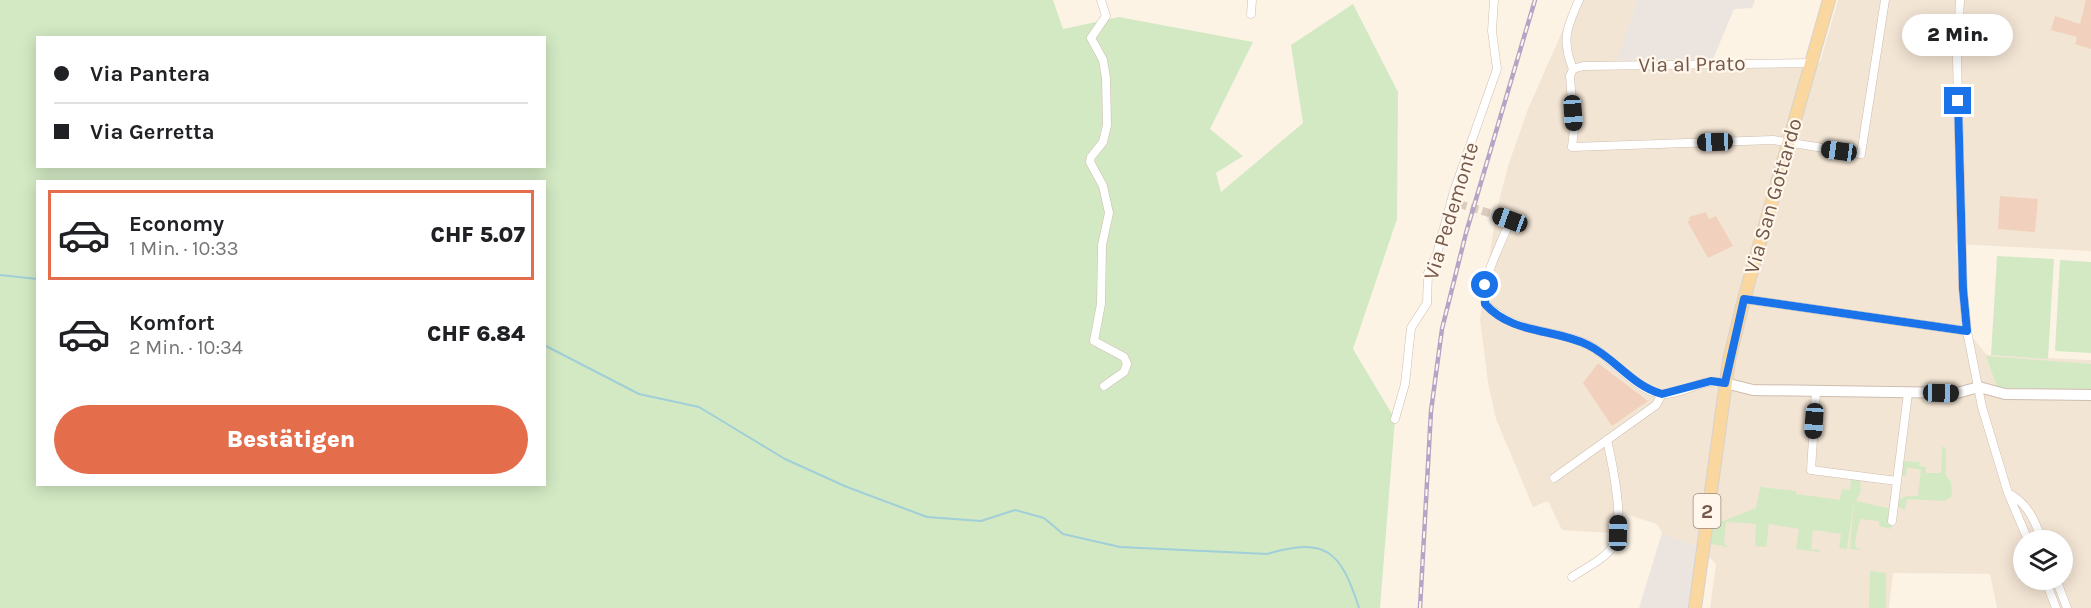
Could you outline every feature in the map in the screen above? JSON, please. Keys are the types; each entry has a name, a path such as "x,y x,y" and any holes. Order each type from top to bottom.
{"main road":[{"name":"Via San Gottardo","path":"1695,608 1725,383 1744,299 1829,0"}],"street":[{"path":"1101,0 1106,16 1091,38 1101,55 1104,69 1107,125 1105,137 1090,162 1103,186 1109,213 1102,244 1101,304 1094,341 1124,357 1127,364 1124,372 1104,386"},
{"path":"1251,14 1252,0"},
{"name":"Via Pedemonte","path":"1395,419 1405,384 1411,328 1426,303 1428,273 1456,203 1497,69 1492,31 1494,0"},
{"path":"1579,0 1565,38 1567,53 1573,69 1570,76 1575,137 1572,147 1773,140 1861,154 1884,0"},
{"path":"1960,0 1958,80 1963,289 1967,331 1982,407 2008,493 2024,530"},
{"name":"Via al Prato","path":"1573,69 1594,65 1811,63"},
{"path":"1496,215 1510,220 1485,285 1484,300 1488,307 1521,327 1575,340 1590,346 1631,378 1662,394 1711,381 1753,390 1957,393 1979,387 2005,394 2091,395"},
{"path":"1744,299 1967,331"},
{"path":"1816,391 1810,470 1897,481"},
{"path":"1892,521 1908,393"},
{"path":"1554,478 1656,405 1662,394"},
{"path":"1572,578 1611,549 1618,538 1618,512 1607,440"},
{"path":"2008,493 2029,511 2038,530"},
{"path":"2049,590 2056,608"},
{"path":"2060,590 2067,608"}],"shaded area":[{"path":"1576,0 1637,0 1618,60 1713,59 1820,62 1838,0 2091,0 2091,251 1956,244 1962,325 1987,355 2091,360 2091,608 1997,608 1990,574 1893,573 1889,608 1710,608 1716,564 1699,548 1662,533 1657,524 1616,511 1612,533 1562,530 1548,501 1533,507 1496,419 1488,383 1480,319 1496,213 1508,166 1528,109"},
{"path":"1637,0 1755,0 1752,8 1734,9 1713,59 1617,60"},
{"path":"1662,533 1703,549 1695,608 1639,608"}],"green space":[{"path":"0,0 1053,0 1063,29 1119,17 1253,42 1210,129 1243,156 1216,173 1221,192 1303,123 1291,45 1353,4 1398,92 1397,219 1353,349 1395,419 1380,608 0,608"},
{"path":"1997,256 2054,259 2048,359 1991,355"},
{"path":"2060,260 2091,262 2091,353 2055,351"},
{"path":"1986,356 2091,364 2091,395 1997,387"},
{"path":"1942,446 1946,449 1946,475 1951,482 1952,496 1945,501 1907,499 1905,510 1898,506 1898,500 1907,496 1918,496 1921,470 1907,467 1906,476 1901,476 1903,461 1920,462 1919,466 1926,467 1926,473 1941,473"},
{"path":"1851,479 1860,480 1861,491 1856,501 1892,509 1891,529 1879,526 1879,521 1860,519 1855,542 1856,547 1861,550 1850,549 1854,501 1847,549 1839,548 1841,534 1813,530 1811,549 1820,550 1820,552 1796,549 1799,529 1769,524 1766,547 1755,546 1756,524 1726,522 1724,544 1730,547 1711,544 1713,525 1756,508 1760,487 1796,491 1796,494 1840,500 1842,489 1850,490"},
{"path":"1870,571 1886,573 1886,608 1869,608"}],"building":[{"path":"2086,0 2091,0 2091,49 2075,44 2077,37 2051,30 2055,16 2080,24"},
{"path":"2000,196 2038,199 2035,232 1998,229"},
{"path":"1706,212 1709,219 1716,216 1733,246 1708,258 1687,221 1690,220 1689,217"},
{"path":"1598,363 1648,401 1612,426 1583,383"}],"waterway":[{"path":"0,275 36,279"},
{"path":"546,346 639,394 699,407 785,459 847,487 927,517 981,521 1015,510 1044,518 1063,534 1120,547 1267,554 1287,549 1318,548 1329,553 1338,562 1359,608"}],"tunnel":[{"path":"1459,204 1496,215"}],"railway":[{"path":"1420,608 1431,411 1442,329 1466,233 1535,0"}],"route":[{"path":"1485,285 1485,304 1514,325 1583,342 1601,353 1637,382 1662,394 1711,381 1725,383 1744,299 1967,331 1963,289 1958,101"}]}
